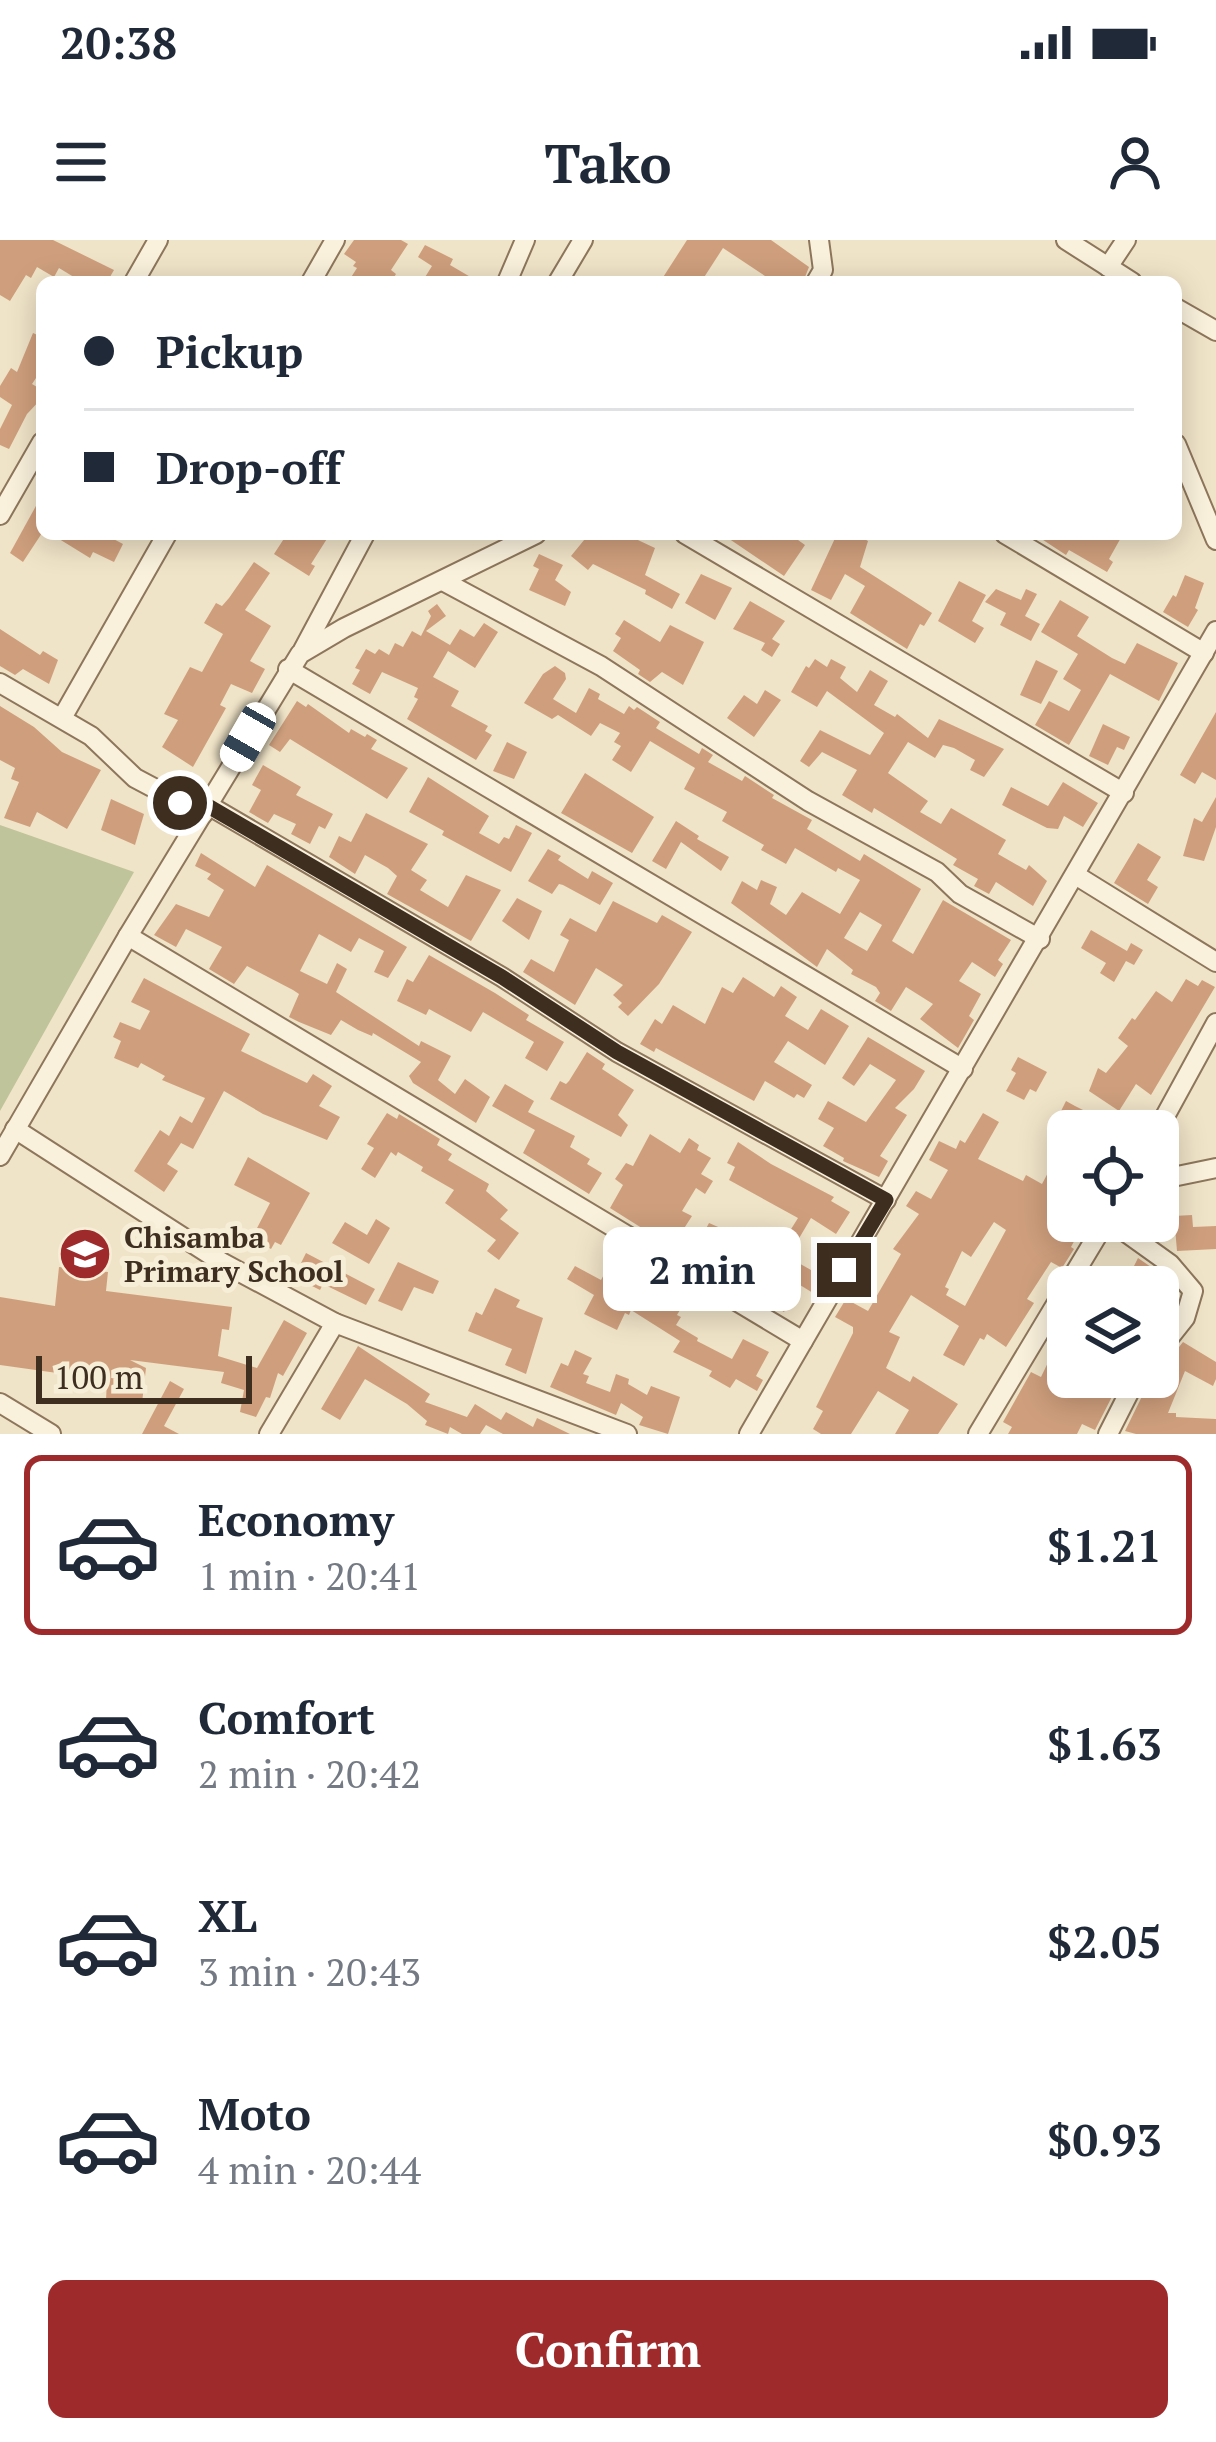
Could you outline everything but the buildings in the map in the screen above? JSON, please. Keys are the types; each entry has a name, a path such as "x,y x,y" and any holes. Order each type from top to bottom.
{"street":[{"path":"137,276 158,240"},
{"path":"314,276 335,240"},
{"path":"510,276 525,240"},
{"path":"562,276 583,240"},
{"path":"819,240 820,276"},
{"path":"1066,240 1122,276"},
{"path":"1108,267 1126,240"},
{"path":"1182,311 1216,331"},
{"path":"0,515 36,452"},
{"path":"1182,458 1216,540"},
{"path":"62,718 164,540"},
{"path":"0,1156 362,540"},
{"path":"294,662 344,628 524,540"},
{"path":"696,540 1124,793"},
{"path":"1015,540 1204,653"},
{"path":"443,580 601,666 808,801 937,872 960,894 1040,939"},
{"path":"748,1434 1216,632"},
{"path":"294,662 964,1069"},
{"path":"0,683 91,736 135,778 205,810 502,977 617,1052 886,1200"},
{"path":"1077,876 1216,962"},
{"path":"128,936 803,1341"},
{"path":"1168,1110 1216,1023"},
{"path":"15,1130 223,1263 335,1323 627,1434"},
{"path":"1179,1176 1216,1168"},
{"path":"978,1434 1095,1242"},
{"path":"1138,1242 1172,1266"},
{"path":"1179,1275 1193,1291 1179,1326"},
{"path":"269,1434 335,1323"},
{"path":"1108,1434 1126,1398"},
{"path":"0,1402 51,1434"}],"green space":[{"path":"0,825 134,872 0,1111"}],"place":[{"name":"Chisamba Primary School","path":"85,1254"}],"route":[{"path":"180,803 202,814 208,806 502,977 617,1052 886,1200 844,1270"}]}
